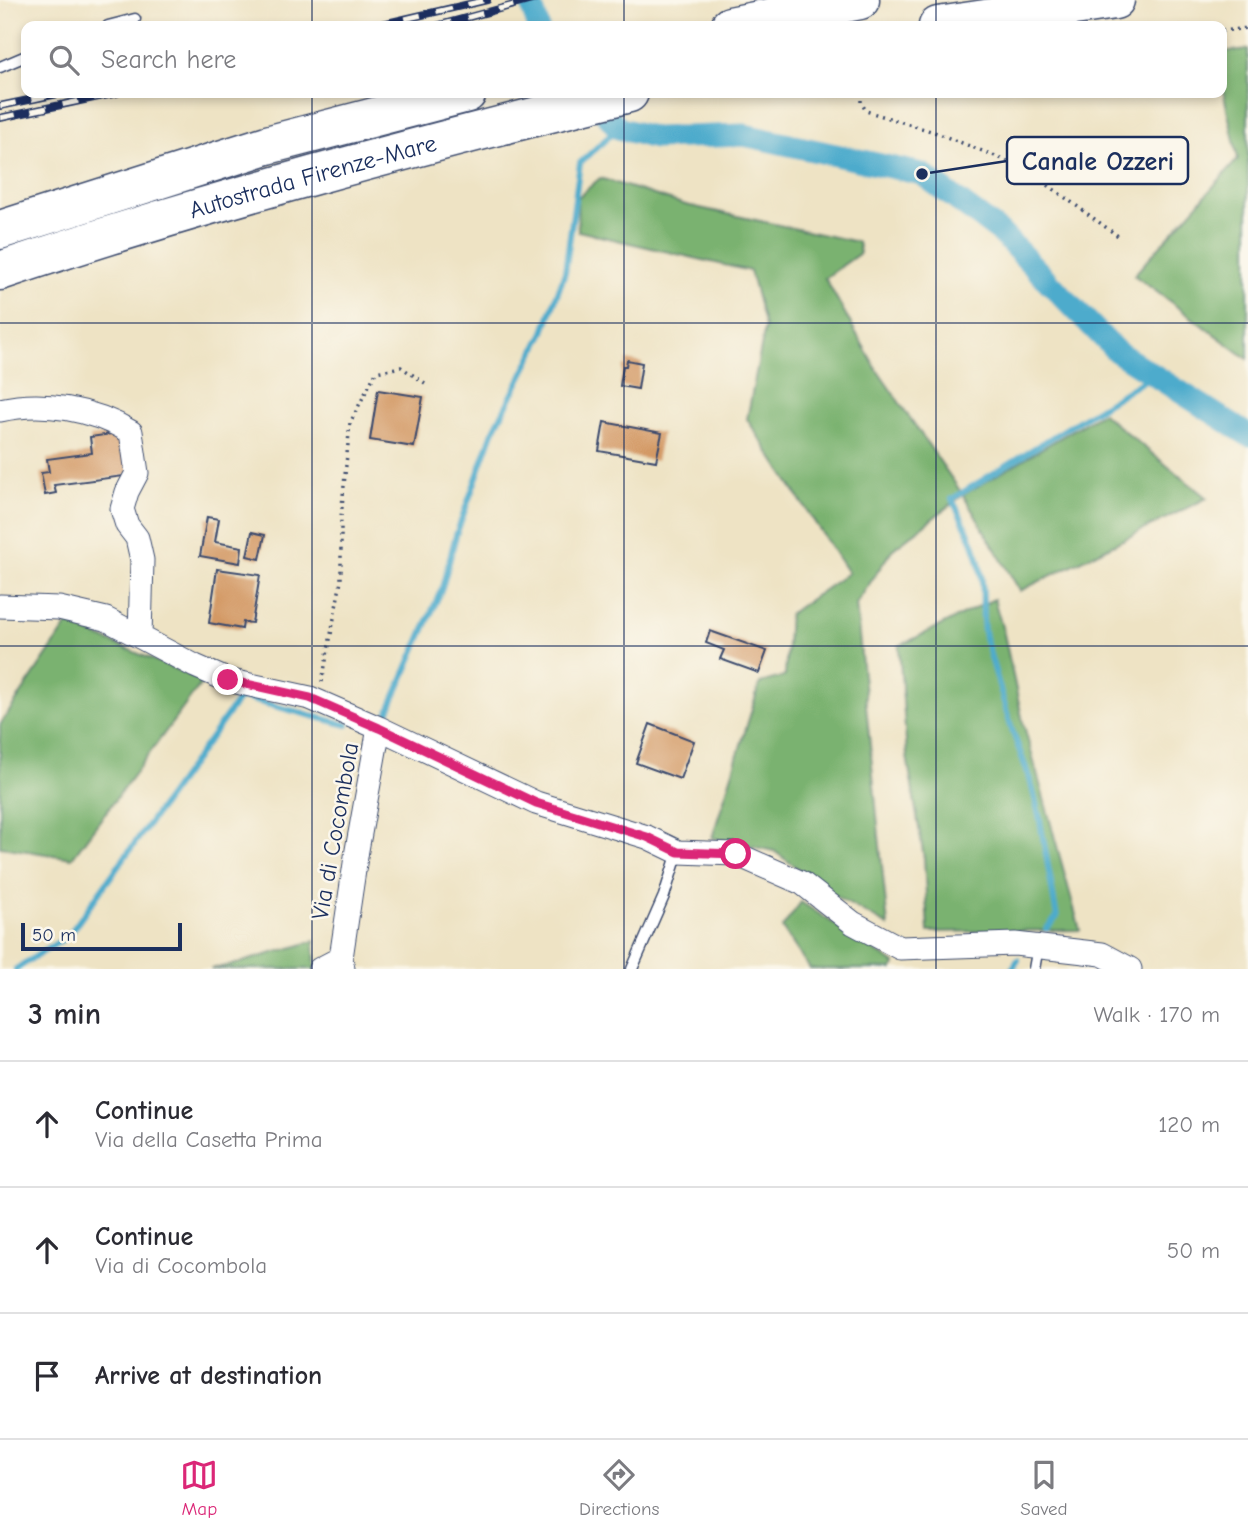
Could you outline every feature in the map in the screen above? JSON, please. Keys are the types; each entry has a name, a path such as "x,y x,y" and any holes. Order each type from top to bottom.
{"highway":[{"path":"755,21 860,0"},
{"path":"972,21 1115,0"},
{"name":"Autostrada Firenze-Mare","path":"0,230 267,145 447,98"},
{"name":"Autostrada Firenze-Mare","path":"0,271 118,232 386,154 609,98"}],"street":[{"path":"0,410 58,406 116,424 131,432 137,473 122,509 127,525 137,538 142,560 140,637"},
{"name":"Via di Cocombola","path":"0,606 59,608 106,619 195,666 228,680 318,701 379,728 357,850 342,963"},
{"path":"379,728 536,803 647,837 678,852 736,854 802,883 853,923 900,948 1015,944 1036,958 1102,954 1130,969"},
{"path":"320,969 342,963"}],"lane":[{"path":"127,21 135,19"},
{"path":"0,67 21,58"},
{"path":"632,969 664,896 678,852"}],"path":[{"path":"1227,31 1248,28"},
{"path":"861,98 866,111 934,132 1023,167 1118,236"},
{"path":"318,701 341,581 341,517 350,424 376,372 401,367 425,383"}],"green space":[{"path":"1248,49 1248,359 1134,275 1238,159 1225,98 1227,98 1227,51"},
{"path":"600,178 686,205 858,242 860,253 825,278 877,370 963,495 892,550 856,604 888,926 835,896 774,851 712,838 760,683 785,676 789,614 848,573 747,419 765,327 750,271 578,231 577,198"},
{"path":"1102,413 1207,498 1020,591 963,495"},
{"path":"994,599 1023,722 1080,930 928,932 924,858 907,756 899,646"},
{"path":"68,624 203,681 72,858 0,847 0,725"},
{"path":"801,902 895,964 893,969 810,969 782,928"},
{"path":"314,941 315,969 210,969 232,965"}],"building":[{"path":"627,360 642,363 638,389 620,386 623,366 626,366"},
{"path":"378,390 423,397 414,447 370,440"},
{"path":"604,422 662,433 656,461 599,451"},
{"path":"126,432 132,475 54,485 56,493 45,495 41,473 49,472 47,459 92,453 90,437"},
{"path":"207,517 219,519 215,542 242,547 240,563 200,556"},
{"path":"252,532 265,535 260,559 247,556"},
{"path":"217,569 260,575 252,623 243,622 242,629 209,623"},
{"path":"710,631 767,651 759,673 720,659 724,650 706,643"},
{"path":"650,724 694,741 680,779 636,763"}],"waterway":[{"path":"530,0 536,21"},
{"path":"593,98 618,128 655,138 744,135 922,174 1000,232 1116,351 1248,435"},
{"path":"386,717 442,588 456,535 493,432 544,332 565,272 580,163 618,128"},
{"path":"1046,929 1057,917 1039,815 985,637 978,560 952,499 1153,375"},
{"path":"16,969 68,936 240,697 347,725"},
{"path":"1012,969 1018,960"}],"railway":[{"path":"396,21 487,0"},
{"path":"454,21 532,0"},
{"path":"0,106 38,98"},
{"path":"0,118 94,98"}],"place":[{"name":"Canale Ozzeri","path":"922,174"}],"route":[{"path":"228,680 310,698 536,803 647,837 678,852 736,854"}]}
